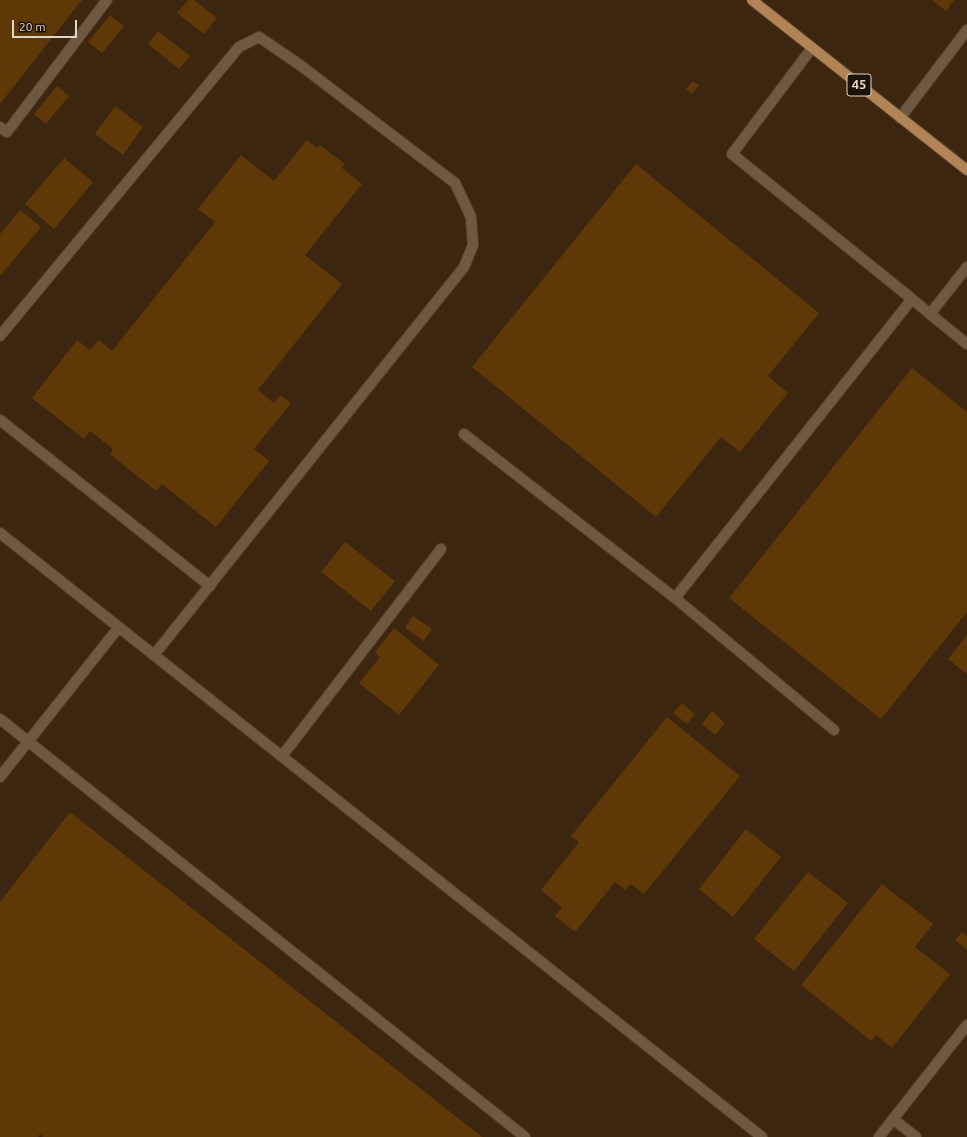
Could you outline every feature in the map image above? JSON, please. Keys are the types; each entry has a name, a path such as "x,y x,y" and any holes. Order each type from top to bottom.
{"main road":[{"name":"45","path":"752,0 967,170"}],"street":[{"path":"0,127 7,132 107,0"},
{"path":"900,118 967,30"},
{"path":"0,336 239,47 259,38 300,65 455,183 471,217 473,245 464,268 154,655"},
{"path":"812,48 732,154 967,344"},
{"path":"930,314 967,267"},
{"path":"675,598 912,299"},
{"path":"0,420 210,586"},
{"path":"464,434 675,598 834,730"},
{"path":"0,532 762,1137"},
{"path":"282,756 441,548"},
{"path":"0,777 119,627"},
{"path":"0,719 525,1137"},
{"path":"879,1137 967,1026"},
{"path":"893,1119 916,1137"}],"building":[{"path":"0,0 82,0 0,104"},
{"path":"188,0 194,0 217,18 204,34 177,13"},
{"path":"932,0 954,0 946,11"},
{"path":"110,15 124,26 102,53 88,42"},
{"path":"158,31 190,56 179,69 148,44"},
{"path":"693,81 699,85 692,94 686,89"},
{"path":"57,86 69,96 46,124 34,114"},
{"path":"115,106 143,127 123,155 95,134"},
{"path":"307,140 317,148 320,145 345,164 342,168 362,184 305,255 342,284 258,390 274,403 280,395 291,403 254,449 269,461 216,527 162,484 156,491 110,454 113,449 90,431 84,439 32,398 77,340 90,350 99,340 112,351 215,222 198,209 241,155 274,181"},
{"path":"64,158 93,182 54,229 25,204"},
{"path":"636,164 819,313 768,376 788,393 740,452 721,437 656,517 472,367"},
{"path":"20,210 41,227 0,276 0,234"},
{"path":"912,368 967,412 967,612 881,719 729,598"},
{"path":"345,542 395,581 371,611 321,572"},
{"path":"413,616 432,629 424,641 405,628"},
{"path":"394,628 439,665 399,715 359,683 380,657 375,652"},
{"path":"967,635 967,674 948,659"},
{"path":"682,703 695,714 687,724 673,713"},
{"path":"712,711 725,723 715,735 702,724"},
{"path":"667,717 740,776 644,894 631,884 625,890 615,882 575,932 555,916 562,907 541,890 579,842 571,836"},
{"path":"70,812 482,1137 43,1137 40,1134 38,1137 0,1137 0,902"},
{"path":"746,829 781,857 733,917 699,889"},
{"path":"808,872 848,903 794,971 754,939"},
{"path":"882,884 933,924 915,947 950,974 892,1048 876,1035 871,1041 801,985"},
{"path":"962,932 967,936 967,950 955,940"}]}
